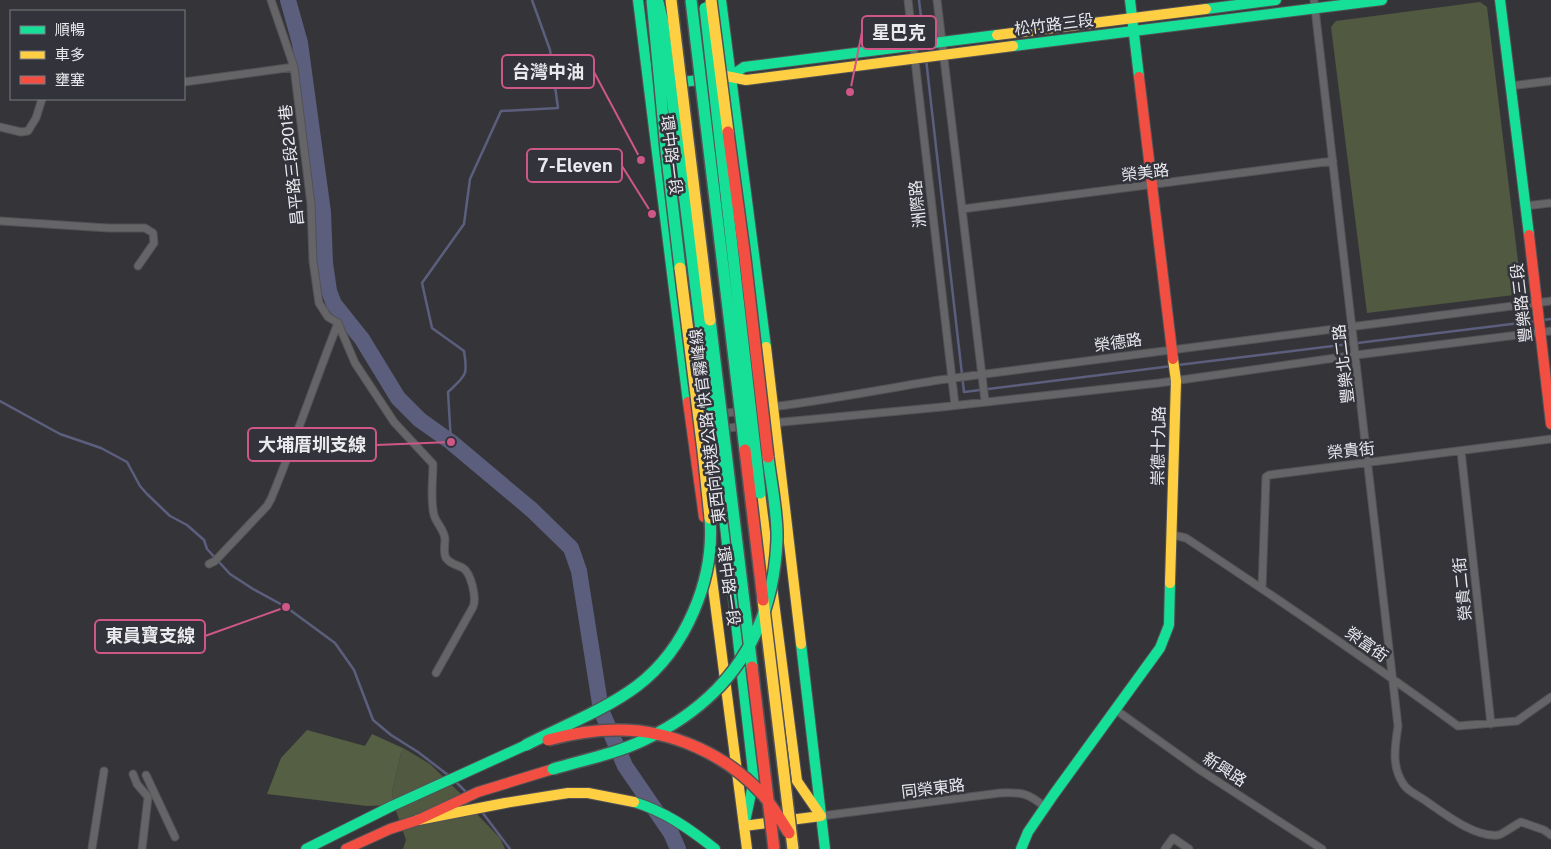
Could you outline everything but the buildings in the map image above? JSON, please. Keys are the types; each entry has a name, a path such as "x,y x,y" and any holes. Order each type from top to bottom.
{"main road":[{"name":"環中路一段","path":"638,0 746,849"},
{"path":"306,849 392,806 526,745 617,699 638,685 662,662 680,638 696,606 704,585 709,558 710,523 704,451 666,150 652,0"},
{"path":"658,0 663,24 722,500 754,780 744,826 821,816"},
{"name":"東西向快速公路 快官霧峰線","path":"671,0 774,849"},
{"path":"691,0 794,849"},
{"path":"705,0 707,35 760,493 797,782 821,816"},
{"path":"418,820 478,792 634,744 680,721 708,700 731,675 755,636 769,600 777,538 745,258 711,0"},
{"path":"721,0 775,422 825,849"},
{"name":"崇德十九路","path":"1021,849 1028,832 1045,807 1160,648 1170,625 1176,381 1130,0"},
{"name":"松竹路三段","path":"731,76 744,67 1276,0"},
{"name":"松竹路三段","path":"648,86 731,76 746,80 1133,30 1315,4 1382,0"},
{"name":"豐樂路三段","path":"1500,0 1538,303 1546,332 1551,424"},
{"path":"526,745 580,732 618,730 640,731 659,735 700,749 726,763 753,785 785,826 794,849"},
{"path":"346,849 390,829 418,820 558,794 587,793 624,799 662,812 691,829 715,849"}],"street":[{"name":"昌平路三段201巷","path":"271,0 294,67 311,204 313,261 319,303 328,317 338,323"},
{"name":"洲際路","path":"908,0 959,378 955,405"},
{"path":"937,0 986,401"},
{"name":"豐樂北二路","path":"1315,4 1398,726 1394,754 1397,767 1404,786 1458,823 1496,836 1502,835 1506,830 1521,822 1544,830 1551,835"},
{"path":"185,82 294,67"},
{"path":"1510,86 1551,81"},
{"path":"0,127 21,132 28,131 36,118 42,100"},
{"name":"榮美路","path":"962,209 1333,161"},
{"path":"1526,206 1551,203"},
{"path":"0,221 108,228 145,228 153,233 154,243 138,266"},
{"name":"榮德路","path":"691,418 811,403 855,393 1171,349 1551,302"},
{"path":"209,564 222,554 271,499 338,323"},
{"path":"338,323 355,363 394,422 434,464 434,518 441,526 445,538 445,556 449,561 466,570 475,594 476,601 436,672"},
{"path":"692,433 775,422 1176,381 1356,355 1546,332"},
{"name":"榮貴街","path":"1262,588 1266,477 1273,473 1551,439"},
{"name":"榮貴二街","path":"1460,451 1491,724"},
{"name":"榮富街","path":"1173,535 1186,538 1262,588 1458,726 1517,721 1551,697"},
{"name":"新興路","path":"1116,710 1200,770 1316,848"},
{"path":"92,848 104,771"},
{"path":"133,774 137,784 148,797 142,849"},
{"path":"146,775 175,837"},
{"name":"同榮東路","path":"821,816 1019,792 1030,796 1045,807"},
{"path":"1165,849 1173,838 1189,849"}],"green space":[{"path":"1480,2 1487,7 1522,294 1367,313 1331,27 1336,21"},
{"path":"307,730 365,746 372,734 405,749 401,753 392,792 394,805 367,806 267,794 281,758"},
{"path":"405,749 430,764 463,796 474,811 500,838 505,849 403,849 406,840 394,805 392,792 401,753"}],"waterway":[{"path":"288,0 300,43 323,212 325,263 329,291 334,304 362,339 398,398 420,420 451,442 532,510 571,548 579,571 601,710 625,766 671,833 678,849"},
{"path":"451,442 448,392 459,382 464,374 466,366 464,351 432,328 422,283 464,224 470,179 501,111 558,108 550,50 532,0"},
{"path":"919,0 924,41"},
{"path":"926,59 964,392 1172,366"},
{"path":"1543,320 1551,319"},
{"path":"1178,365 1537,321"},
{"path":"0,401 60,434 101,448 127,462 140,486 147,494 170,516 187,525 204,540 207,549 230,574 286,607 335,643 354,670 373,720 448,775"},
{"path":"456,782 466,792"},
{"path":"482,812 510,849"}],"traffic: fast":[{"path":"638,0 688,402"},
{"path":"652,0 666,150 680,268"},
{"path":"691,0 745,450"},
{"path":"721,0 766,347"},
{"path":"1130,0 1139,77"},
{"path":"1206,9 1276,0"},
{"path":"1013,46 1382,0"},
{"path":"1500,0 1529,235"},
{"path":"658,2 663,23 722,500"},
{"path":"705,8 760,493"},
{"path":"731,76 744,67 997,35"},
{"path":"674,83 707,79"},
{"path":"710,320 752,667"},
{"path":"553,769 622,749 674,724 700,705 722,684 740,660 755,634 766,605 774,574 777,530 768,457"},
{"path":"722,500 754,780 744,826"},
{"path":"526,745 624,695 654,671 670,653 694,611 702,588 708,565 710,518"},
{"path":"1021,849 1028,832 1054,794 1160,648 1169,625 1170,583"},
{"path":"801,644 825,849"},
{"path":"306,849 392,806 526,745"},
{"path":"634,802 656,810 676,821 715,849"}],"traffic: slow":[{"path":"671,0 710,320"},
{"path":"711,0 728,132"},
{"path":"997,35 1206,9"},
{"path":"726,76 746,80 1013,46"},
{"path":"680,268 710,518"},
{"path":"766,347 801,644"},
{"path":"1170,583 1176,381 1173,359"},
{"path":"760,493 797,781 821,816"},
{"path":"710,564 747,849"},
{"path":"763,600 793,849"},
{"path":"418,820 568,793 588,793 634,802"},
{"path":"744,826 821,816"}],"traffic: jam":[{"path":"1139,77 1173,359"},
{"path":"728,132 768,457"},
{"path":"1529,235 1551,424"},
{"path":"688,402 704,517"},
{"path":"745,450 763,600"},
{"path":"752,667 774,849"},
{"path":"548,740 582,733 616,730 657,734 697,747 733,768 749,781 767,800 789,833"},
{"path":"346,849 390,829 418,820 478,792 553,769"}],"place":[{"name":"星巴克","path":"850,92"},
{"name":"台灣中油","path":"641,160"},
{"name":"7-Eleven","path":"652,214"},
{"name":"大埔厝圳支線","path":"451,442"},
{"name":"東員寶支線","path":"286,607"}]}
